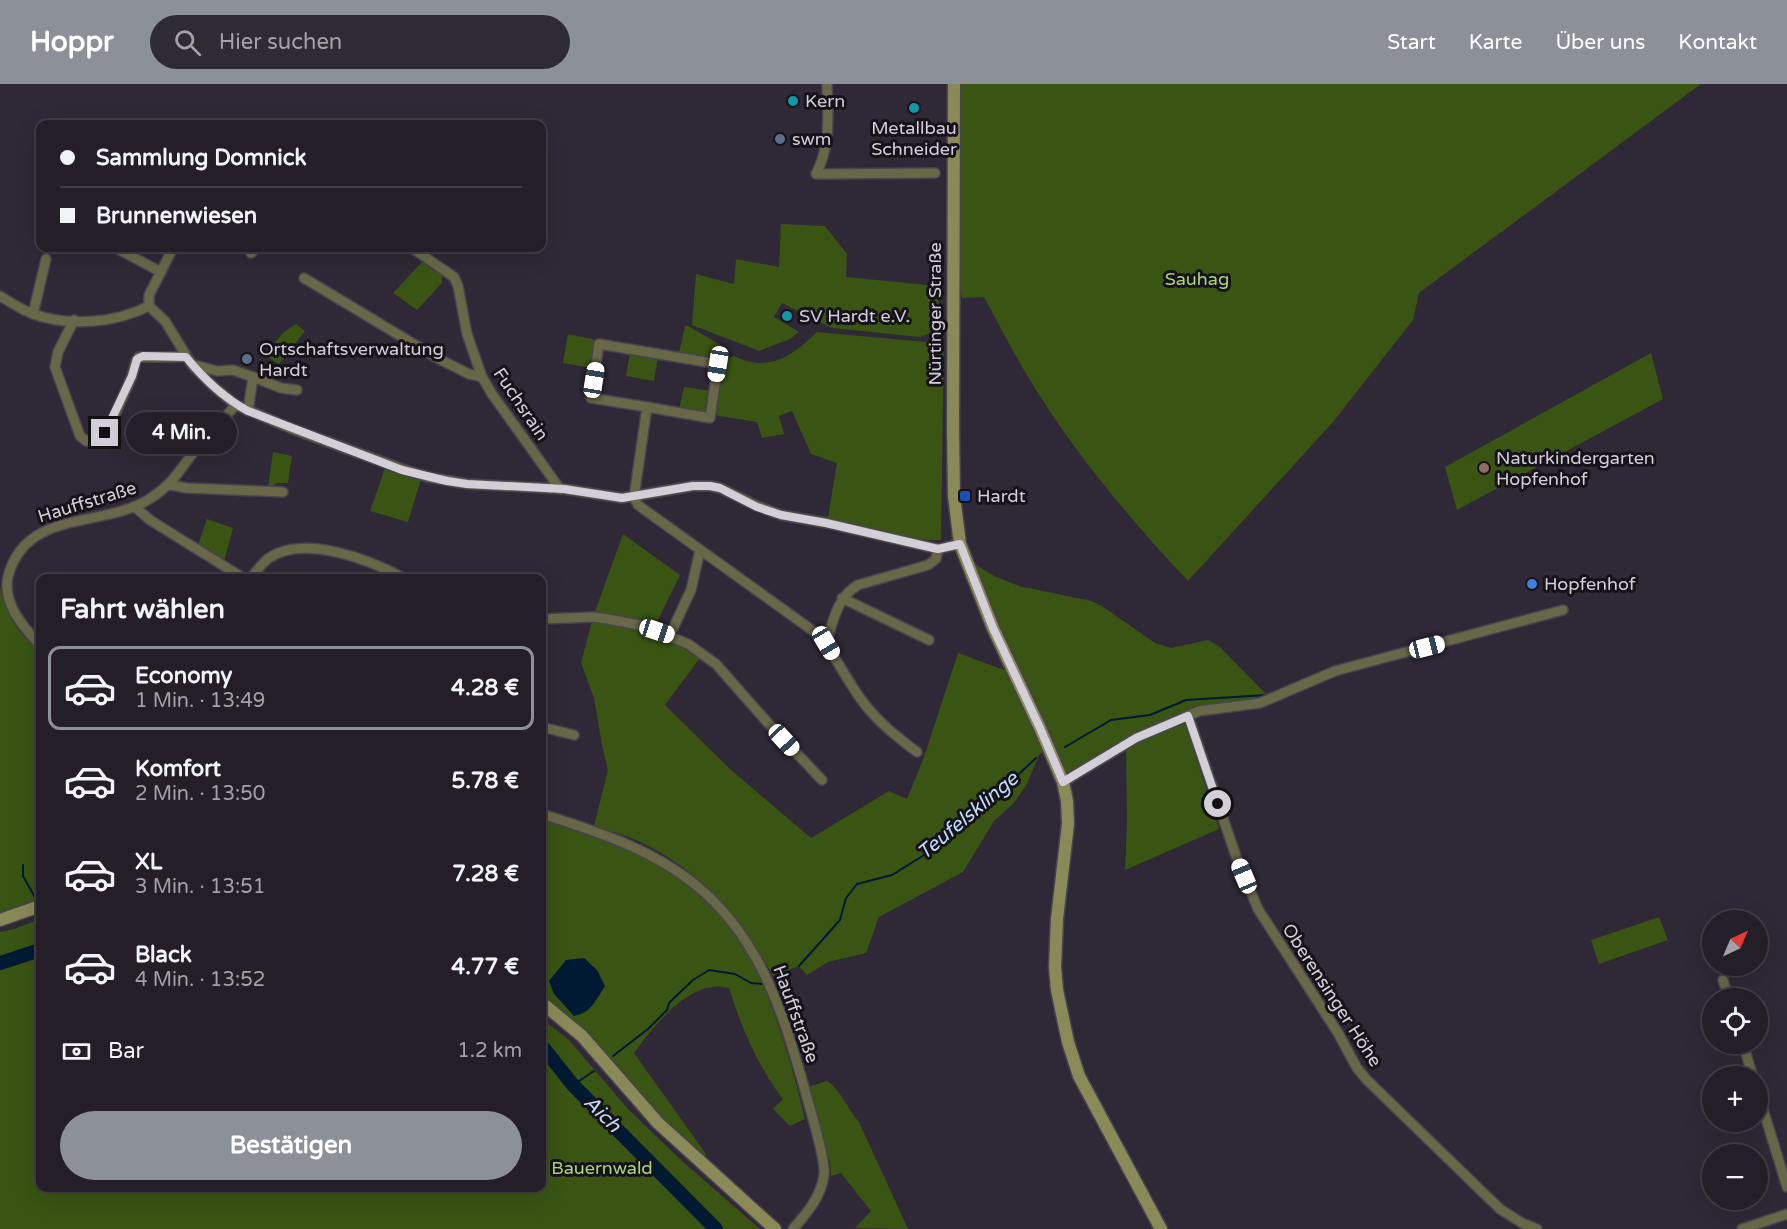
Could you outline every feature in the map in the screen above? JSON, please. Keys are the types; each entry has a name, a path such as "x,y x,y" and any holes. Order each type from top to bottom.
{"main road":[{"name":"Nürtinger Straße","path":"954,84 954,496 960,544 993,628 1063,782 1068,824 1055,945 1061,1017 1079,1076 1161,1229"},
{"path":"0,920 36,907"},
{"path":"546,1007 582,1036 658,1123 775,1229"}],"street":[{"path":"827,84 829,132 826,151 816,174 935,173"},
{"path":"124,252 161,272"},
{"path":"171,252 149,295 149,306 165,321 189,361 213,386 236,405 248,411 402,470 467,484 560,489 622,498 693,486 710,486 720,488 757,507 781,515 938,549 960,544"},
{"name":"Fuchsrain","path":"418,252 454,277 458,286 467,334 482,377 560,489"},
{"path":"33,314 46,259"},
{"path":"304,278 437,358 469,374 482,377"},
{"path":"0,296 33,314 74,321 108,319 149,306"},
{"path":"74,321 58,352 55,367 80,436 86,441 101,436 109,428 139,357 189,361 217,371 233,370 281,388 297,390"},
{"path":"599,344 718,364 710,418 647,407 591,398 599,344"},
{"path":"248,411 253,377"},
{"name":"Hauffstraße","path":"36,641 26,630 6,588 16,557 28,541 37,534 57,527 135,507 171,484 198,446 236,405"},
{"path":"647,407 634,497 638,506 787,611 826,643 863,702 877,719 917,752"},
{"path":"171,484 187,488 283,492"},
{"path":"135,507 150,520 237,574"},
{"path":"254,574 268,559 295,549 339,552 380,565 396,574"},
{"path":"826,643 842,598 848,590 928,565 936,559 938,549"},
{"path":"670,635 691,590 700,550"},
{"path":"842,598 929,640"},
{"path":"1063,782 1136,738 1188,716 1212,708 1260,703 1335,671 1563,610"},
{"path":"546,619 593,617 644,626 688,644 716,664 822,780"},
{"name":"Oberensinger Höhe","path":"1188,716 1237,859 1258,909 1338,1033 1357,1068 1500,1209 1522,1223 1537,1229"},
{"path":"546,728 574,735"},
{"name":"Hauffstraße","path":"546,815 645,852 684,876 721,909 739,929 756,955 775,995 784,1021 825,1172 819,1196 793,1229"},
{"path":"1723,980 1726,988"},
{"path":"1768,1125 1787,1187"},
{"path":"1742,1229 1787,1214"}],"green space":[{"name":"Sauhag","path":"954,84 1701,84 1419,293 1413,320 1333,422 1188,581 1143,532 1080,454 1042,399 984,297 962,298 953,233"},
{"path":"781,224 825,226 847,254 846,277 939,286 938,330 920,337 832,328 782,303 774,317 799,332 790,339 759,351 692,325 696,274 734,284 736,259 779,267"},
{"path":"423,261 442,274 442,283 417,310 393,293"},
{"path":"296,324 305,331 279,364 264,355 284,332"},
{"path":"685,326 721,345 718,360 679,353"},
{"path":"817,332 926,342 937,337 944,338 941,540 914,539 828,518 837,463 811,454 792,411 779,416 784,434 762,438 757,422 714,415 724,361 734,356 758,363 779,360 798,349"},
{"path":"568,334 597,340 592,368 563,363"},
{"path":"630,352 658,357 654,381 626,376"},
{"path":"1651,353 1663,399 1457,510 1445,467"},
{"path":"684,387 712,391 706,410 703,412 679,410"},
{"path":"273,452 292,456 288,483 277,483 268,488"},
{"path":"385,468 421,479 408,522 370,511"},
{"path":"207,519 233,528 224,561 198,545"},
{"path":"623,534 680,575 651,634 676,644 700,658 665,705 730,769 811,838 889,791 907,799 924,757 958,653 1018,675 973,563 994,576 1019,586 1091,601 1102,606 1155,643 1171,648 1208,640 1220,647 1267,695 1268,699 1187,714 1066,775 1054,744 1039,755 1027,784 1013,804 994,821 963,872 879,917 866,953 828,962 807,975 799,966 773,976 746,933 713,894 694,877 674,861 652,848 629,837 594,826 608,770 594,698 581,663 593,617"},
{"path":"0,587 14,623 36,647 36,903 0,915"},
{"path":"1185,723 1219,829 1125,870 1126,746"},
{"path":"546,820 607,840 673,874 725,920 745,947 763,984 787,1051 805,1119 790,1126 773,1109 783,1099 751,1046 729,988 715,987 701,990 675,1006 634,1053 706,1154 703,1159 675,1134 546,1003"},
{"path":"1659,917 1668,940 1599,964 1591,940"},
{"name":"Bauernwald","path":"36,921 36,1192 546,1192 546,1022 569,1040 629,1110 682,1161 760,1229 0,1229 0,932"},
{"path":"827,1081 859,1122 908,1229 855,1228 871,1211 841,1173 831,1176 830,1162 808,1087"}],"water":[{"path":"584,958 597,970 605,986 589,1009 574,1016 554,994 549,981 566,960"}],"waterway":[{"name":"Teufelsklinge","path":"1065,747 1111,720 1150,715 1186,700 1267,695"},
{"name":"Teufelsklinge","path":"799,966 840,920 846,898 857,884 892,875 937,847 1036,758"},
{"path":"23,865 23,876 36,899"},
{"name":"Aich","path":"0,963 36,951"},
{"name":"Teufelsklinge","path":"613,1056 648,1029 667,1010 669,1003 693,980 709,970 735,974 751,983 762,984"},
{"name":"Aich","path":"546,1051 573,1085 716,1229"},
{"name":"Teufelsklinge","path":"573,1085 594,1071"}],"place":[{"name":"Kern","path":"793,101"},
{"name":"Metallbau Schneider","path":"914,108"},
{"name":"swm","path":"780,139"},
{"name":"SV Hardt e.V.","path":"787,316"},
{"name":"Ortschaftsverwaltung Hardt","path":"247,359"},
{"name":"Naturkindergarten Hopfenhof","path":"1484,468"},
{"name":"Hardt","path":"965,496"},
{"name":"Hopfenhof","path":"1532,584"}],"route":[{"path":"105,433 139,357 186,357 213,386 236,405 248,411 402,470 428,477 467,484 564,489 622,498 693,486 710,486 720,488 757,507 781,515 849,528 925,547 938,549 960,544 993,628 1063,782 1136,738 1188,716 1218,804"}]}
